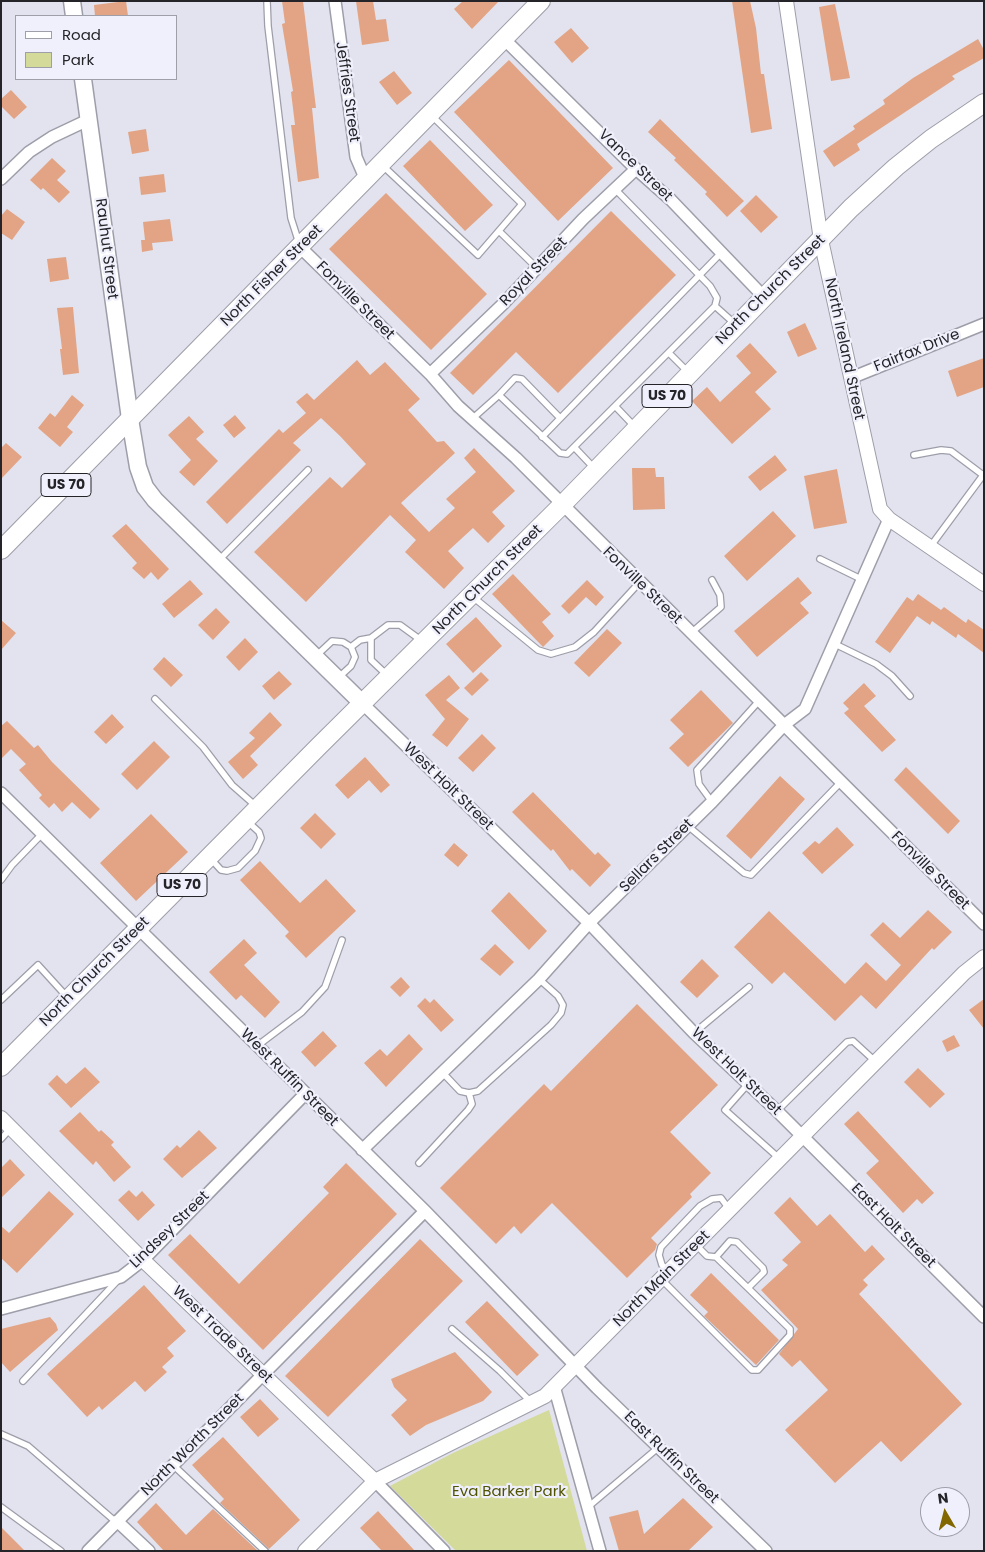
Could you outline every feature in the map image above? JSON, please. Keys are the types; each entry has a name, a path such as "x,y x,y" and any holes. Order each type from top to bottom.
{"main road":[{"path":"72,1 74,15"},
{"name":"North Fisher Street","path":"1,550 301,248 430,113 541,1"},
{"name":"Rauhut Street","path":"83,80 130,419"},
{"name":"North Church Street","path":"1,1067 562,506 763,296 851,208 896,166 984,103"},
{"name":"West Holt Street","path":"130,419 138,467 145,487 155,500 363,704"}],"street":[{"name":"Jeffries Street","path":"335,1 356,157 366,180"},
{"name":"North Ireland Street","path":"786,1 821,240 880,509 889,518 984,584"},
{"name":"Vance Street","path":"504,39 671,200 763,296"},
{"path":"1,179 23,158 44,142 65,129 88,120"},
{"name":"Royal Street","path":"430,374 636,168"},
{"name":"Fonville Street","path":"301,248 430,374 472,419 516,458 639,583 984,924"},
{"name":"Fairfax Drive","path":"851,378 984,324"},
{"name":"Sellars Street","path":"362,1150 538,979 589,923 712,802 784,725 808,705 889,518"},
{"name":"West Holt Street","path":"363,704 589,923 694,1033 802,1136"},
{"name":"West Ruffin Street","path":"1,794 425,1212 576,1365"},
{"name":"North Main Street","path":"305,1551 375,1481 545,1396 964,973 984,957"},
{"name":"Lindsey Street","path":"1,1309 121,1277 143,1260 305,1094"},
{"name":"West Trade Street","path":"6,1123 143,1260 375,1481 444,1551"},
{"name":"East Holt Street","path":"802,1136 983,1316"},
{"name":"North Worth Street","path":"88,1551 425,1212"},
{"name":"East Ruffin Street","path":"576,1365 766,1551"},
{"path":"554,1386 600,1551"},
{"path":"116,1521 149,1551"}],"lane":[{"path":"267,1 268,26 291,218 301,248"},
{"path":"381,165 478,254 522,204 430,113"},
{"path":"499,396 560,453 568,454 716,306 716,298 710,286 614,189"},
{"path":"499,231 537,268"},
{"path":"542,437 698,274 721,253"},
{"path":"716,306 736,324"},
{"path":"669,353 689,373"},
{"path":"472,419 499,396 515,378 522,379 560,418"},
{"path":"616,407 636,428"},
{"path":"575,448 596,469"},
{"path":"914,456 951,450 983,475 930,547"},
{"path":"217,561 308,470"},
{"path":"820,559 863,580"},
{"path":"691,633 721,606 720,595 712,580"},
{"path":"472,596 538,650 551,654 574,647 594,632 639,583"},
{"path":"351,647 360,640 371,638 388,625 400,625 425,643"},
{"path":"371,638 371,660 390,677"},
{"path":"314,657 332,642 343,642 351,647 355,657 351,666 337,680"},
{"path":"835,644 876,664 892,676 910,696"},
{"path":"155,699 203,747 253,815 259,832 261,838 255,852 238,868 227,871 221,870 210,858"},
{"path":"712,802 698,784 697,770 759,701"},
{"path":"688,826 744,873 751,875 841,782"},
{"path":"1,880 12,865 42,834"},
{"path":"257,1046 302,1012 324,987 342,940"},
{"path":"1,1000 38,965 69,998"},
{"path":"442,1072 460,1091 469,1093 478,1091 561,1013 563,1005 558,996 538,979"},
{"path":"694,1033 749,987"},
{"path":"777,1111 847,1042 853,1041 876,1062"},
{"path":"748,1084 725,1110 780,1158"},
{"path":"419,1164 468,1110 472,1104 469,1093"},
{"path":"1,1139 6,1123"},
{"path":"696,1245 707,1256 716,1257 790,1328 790,1335 758,1370 752,1370 665,1276 659,1255 661,1247 700,1206 712,1198 721,1198 730,1210"},
{"path":"716,1257 730,1241 737,1242 763,1268 764,1272 748,1288"},
{"path":"23,1381 121,1277"},
{"path":"452,1329 500,1371 532,1403"},
{"path":"1,1434 28,1446 116,1521"},
{"path":"588,1507 659,1447"},
{"path":"173,1465 265,1551"},
{"path":"1,1507 62,1551"}],"green space":[{"name":"Eva Barker Park","path":"549,1410 587,1551 456,1551 390,1486 453,1453"}],"building":[{"path":"126,1 128,15 95,15 94,5"},
{"path":"282,1 303,1 316,108 312,108 319,178 298,182 291,125 295,125 291,92 293,91 282,24 285,23"},
{"path":"356,1 373,1 376,20 386,19 389,41 362,45"},
{"path":"463,1 499,1 472,29 454,9"},
{"path":"732,1 750,1 756,28 761,74 764,74 772,129 751,133"},
{"path":"835,4 850,78 831,81 819,7"},
{"path":"571,28 589,48 572,63 554,42"},
{"path":"978,39 984,50 984,58 952,76 955,79 857,144 860,150 834,167 823,151 855,129 853,126 885,104 883,100 913,78"},
{"path":"509,60 613,168 558,221 454,112"},
{"path":"394,71 412,93 397,105 379,82"},
{"path":"11,90 27,107 14,119 1,106 1,99"},
{"path":"660,119 744,201 727,217 705,194 707,192 674,160 676,158 648,132"},
{"path":"146,129 149,151 132,154 128,132"},
{"path":"430,140 493,205 465,231 403,166"},
{"path":"52,158 66,171 57,180 70,192 59,203 43,188 41,190 30,180"},
{"path":"164,174 166,192 141,195 139,177"},
{"path":"386,193 487,294 431,350 329,249"},
{"path":"756,195 778,217 761,233 740,211"},
{"path":"7,209 25,222 12,240 1,233 1,216"},
{"path":"611,211 676,275 558,393 516,352 473,395 450,373"},
{"path":"170,219 173,241 152,243 153,250 142,252 141,240 145,240 143,222"},
{"path":"66,257 69,279 50,282 47,259"},
{"path":"73,307 79,373 63,375 57,308"},
{"path":"805,323 817,349 798,357 787,332"},
{"path":"750,343 777,372 755,392 771,409 732,444 692,401 707,387 720,402 751,373 736,356"},
{"path":"984,358 984,387 957,397 948,371"},
{"path":"357,360 370,375 385,362 420,399 408,410 437,442 444,441 455,453 401,503 429,532 455,508 446,499 476,472 464,458 474,448 515,491 492,512 505,526 488,543 473,528 448,551 464,568 444,589 405,552 416,540 390,515 306,602 254,552 330,477 342,488 366,464 340,436 321,418 293,443 301,450 227,524 206,502 279,429 283,433 306,413 296,402 307,393 314,400"},
{"path":"72,395 84,405 67,427 73,432 60,447 38,428 50,413 55,417"},
{"path":"235,415 246,428 234,438 223,425"},
{"path":"189,416 204,432 196,439 218,461 194,486 179,472 191,460 168,435"},
{"path":"6,443 22,457 1,479 1,448"},
{"path":"775,455 787,470 760,491 748,477"},
{"path":"632,468 655,468 656,477 664,477 665,509 633,510"},
{"path":"837,469 847,523 814,529 804,476"},
{"path":"773,511 796,536 747,581 724,556"},
{"path":"126,524 169,569 158,580 151,572 144,579 132,568 137,563 112,536"},
{"path":"513,574 551,614 542,622 554,636 543,647 492,594"},
{"path":"798,577 812,593 800,603 809,613 757,657 734,631"},
{"path":"190,580 203,594 174,618 162,604"},
{"path":"587,580 604,597 596,606 586,597 569,614 561,606"},
{"path":"918,594 941,610 944,607 966,623 968,619 984,630 984,653 958,634 956,638 932,621 930,625 917,616 890,653 875,642 907,597 913,601"},
{"path":"216,608 230,622 213,640 198,625"},
{"path":"476,617 502,646 473,673 446,644"},
{"path":"1,620 16,633 1,650"},
{"path":"607,629 622,643 589,677 574,663"},
{"path":"245,638 258,652 239,671 226,657"},
{"path":"164,657 183,675 171,687 153,669"},
{"path":"279,671 292,684 274,700 262,686"},
{"path":"481,672 489,680 472,696 464,688"},
{"path":"449,675 460,688 446,700 469,719 447,747 432,735 445,719 425,695"},
{"path":"864,683 876,696 864,706 896,740 882,752 844,713 849,709 843,703"},
{"path":"701,690 733,723 688,767 669,748 684,734 670,720"},
{"path":"270,712 282,725 250,756 258,765 243,779 228,762 255,738 249,733"},
{"path":"112,714 124,727 106,744 94,732"},
{"path":"7,721 34,748 38,745 52,762 100,809 90,819 72,802 62,812 54,803 49,808 39,798 42,795 19,770 26,764 11,749 1,759 1,726"},
{"path":"482,734 496,748 473,772 458,758"},
{"path":"154,741 170,757 137,790 121,774"},
{"path":"365,757 390,785 381,793 369,780 348,799 335,785"},
{"path":"906,767 960,821 948,834 894,780"},
{"path":"780,776 805,799 751,859 726,836"},
{"path":"533,792 595,855 598,852 611,865 590,887 572,869 570,871 553,849 551,851 512,812"},
{"path":"315,813 336,834 321,849 300,828"},
{"path":"151,814 188,852 136,901 100,863"},
{"path":"837,827 854,845 822,874 802,853 815,841 819,844"},
{"path":"454,843 468,855 458,867 444,855"},
{"path":"260,861 300,903 326,879 356,911 306,958 285,936 289,932 240,880"},
{"path":"509,892 547,931 529,950 491,911"},
{"path":"928,910 952,932 934,950 932,948 876,1009 861,995 835,1021 784,972 772,984 734,947 769,911 845,984 866,962 886,981 901,965 870,935 883,922 900,938"},
{"path":"244,939 257,953 244,965 280,1002 265,1018 241,995 236,1000 209,972"},
{"path":"495,944 514,962 500,976 480,959"},
{"path":"702,959 719,976 697,998 680,982"},
{"path":"401,977 410,987 400,997 390,987"},
{"path":"425,998 430,1003 434,999 454,1020 441,1032 417,1006"},
{"path":"984,999 984,1029 969,1010"},
{"path":"637,1004 718,1085 670,1132 711,1173 690,1194 692,1197 651,1238 657,1244 655,1250 627,1278 552,1203 521,1234 514,1226 496,1244 440,1188 544,1084 551,1091"},
{"path":"323,1031 337,1046 315,1067 301,1052"},
{"path":"409,1034 423,1049 386,1087 364,1063 380,1049 387,1056"},
{"path":"954,1035 960,1046 947,1052 942,1041"},
{"path":"85,1067 100,1082 71,1108 48,1084 57,1075 66,1084"},
{"path":"918,1068 945,1094 930,1108 904,1082"},
{"path":"858,1111 934,1193 922,1204 917,1199 903,1213 866,1173 879,1161 844,1124"},
{"path":"80,1112 99,1132 101,1130 114,1142 111,1145 131,1167 114,1182 96,1161 93,1165 59,1131"},
{"path":"199,1130 217,1148 182,1178 163,1159 177,1145 180,1148"},
{"path":"10,1159 25,1175 1,1198 1,1168"},
{"path":"346,1163 397,1214 263,1350 168,1255 190,1234 239,1284 329,1193 323,1187"},
{"path":"129,1190 136,1197 142,1191 155,1205 138,1221 118,1200"},
{"path":"49,1191 74,1214 17,1273 1,1258 1,1226 9,1233"},
{"path":"790,1197 817,1226 830,1214 865,1252 872,1245 885,1259 863,1280 868,1285 859,1294 962,1404 901,1462 881,1441 835,1483 785,1430 828,1390 800,1360 792,1367 779,1354 798,1329 761,1290 788,1265 782,1260 801,1242 774,1213"},
{"path":"420,1239 463,1281 328,1417 285,1376"},
{"path":"711,1273 779,1340 756,1365 704,1316 708,1312 690,1295"},
{"path":"144,1285 186,1331 167,1348 174,1356 162,1367 167,1372 145,1392 135,1381 102,1410 99,1406 87,1417 47,1374"},
{"path":"487,1301 539,1355 517,1376 465,1322"},
{"path":"50,1317 58,1330 10,1372 1,1362 1,1329"},
{"path":"455,1352 492,1392 483,1401 426,1425 410,1436 391,1415 407,1400 394,1387 391,1379"},
{"path":"260,1399 279,1419 258,1437 240,1417"},
{"path":"223,1437 300,1520 269,1549 220,1503 224,1499 192,1465"},
{"path":"683,1498 713,1527 688,1551 619,1551 609,1517 638,1510 644,1534"},
{"path":"156,1503 186,1535 213,1509 258,1551 164,1551 137,1522"},
{"path":"378,1511 415,1551 382,1551 360,1528"},
{"path":"1,1527 25,1551 1,1551"}]}
